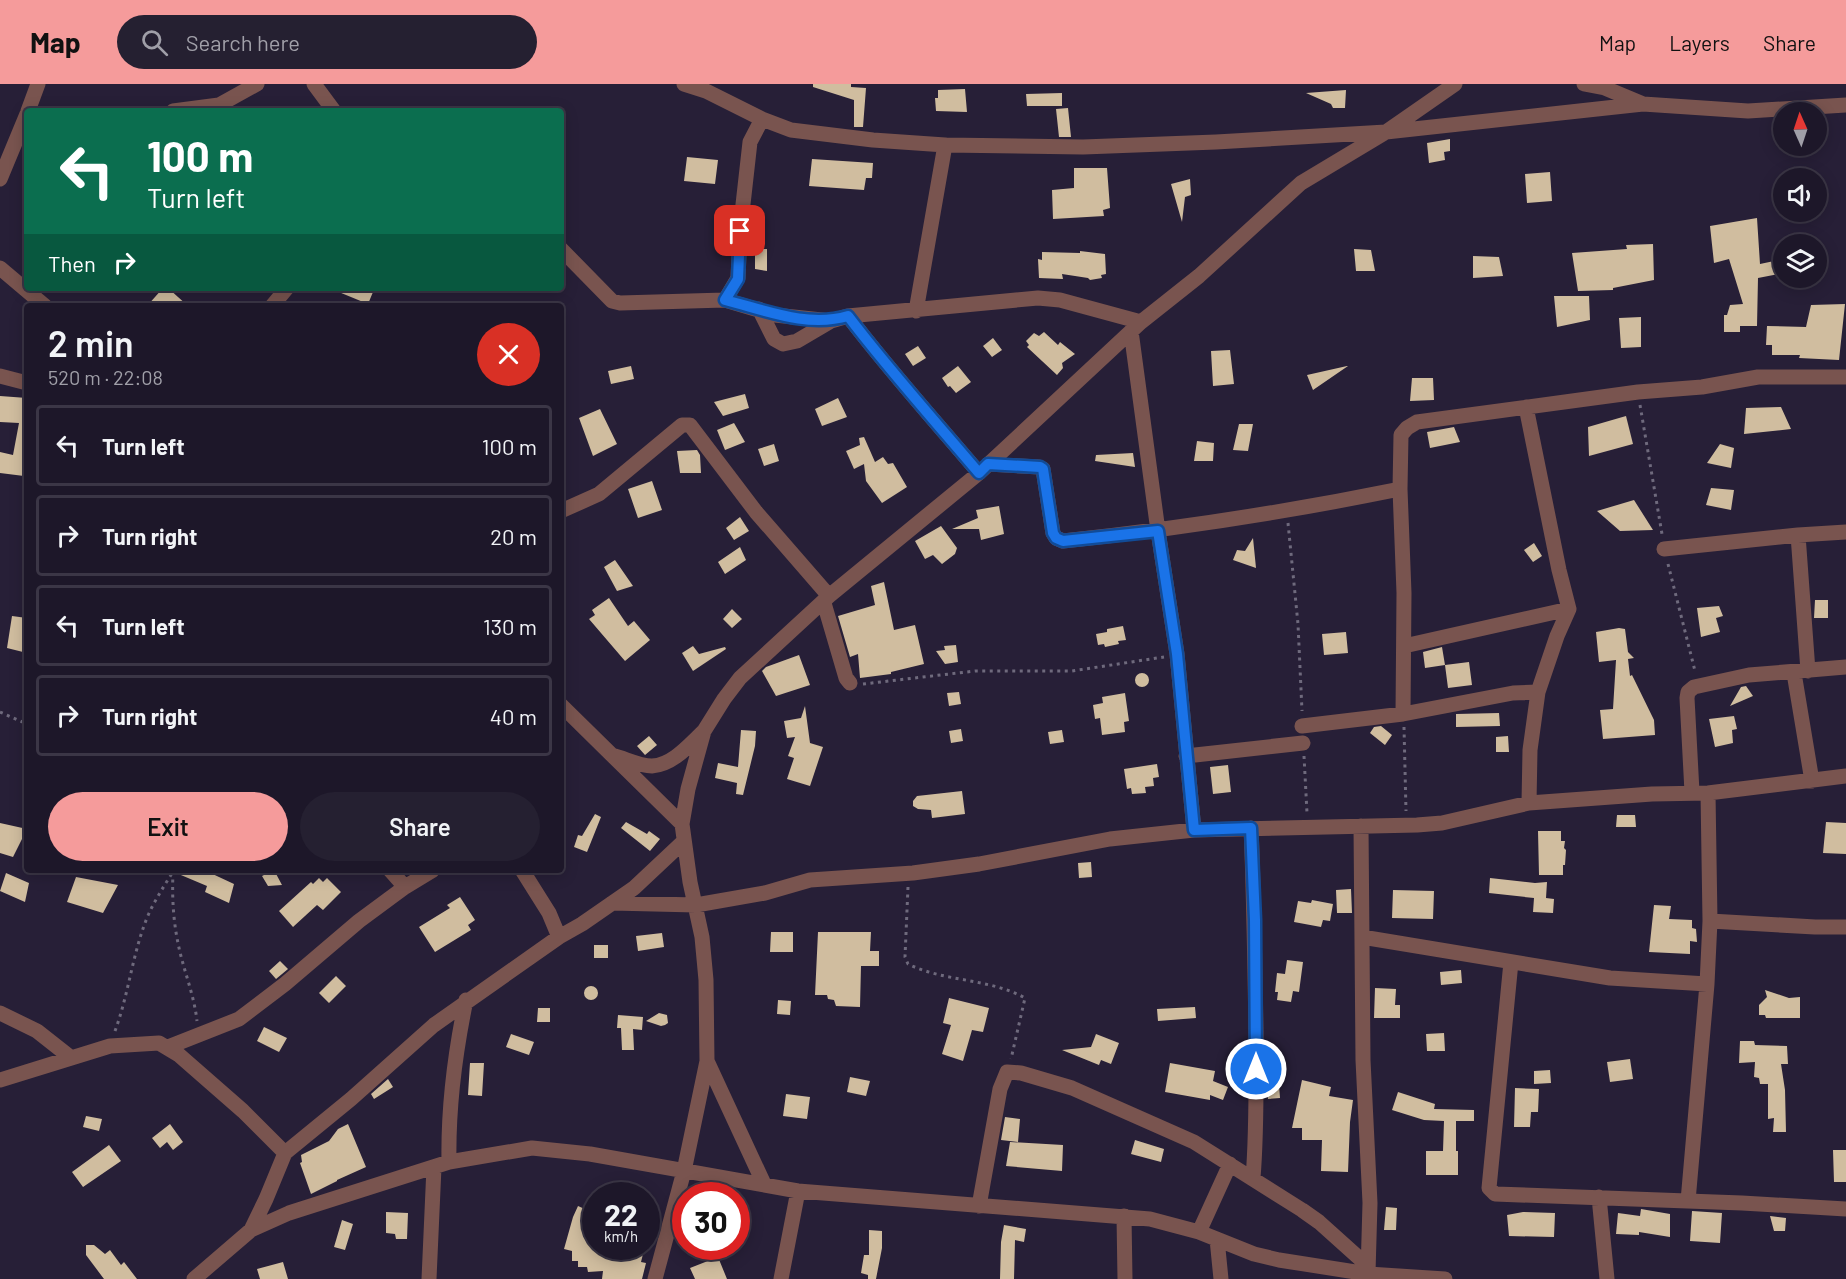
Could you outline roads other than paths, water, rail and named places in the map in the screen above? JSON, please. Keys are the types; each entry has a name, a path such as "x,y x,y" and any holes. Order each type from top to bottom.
{"street":[{"path":"29,108 38,84"},
{"path":"219,108 257,84"},
{"path":"314,84 332,108"},
{"path":"684,84 706,91 762,119 791,130 873,140 945,145 1083,147 1216,142 1386,132 1643,104 1748,111 1846,105"},
{"path":"655,1279 684,1171 707,1061 706,980 702,937 690,882 682,824 688,789 704,732 724,699 740,678 826,600 984,469 1136,326 1199,276 1301,183 1386,132 1455,84"},
{"path":"1584,84 1605,88 1643,104"},
{"path":"725,300 738,279 740,231 750,142 762,119"},
{"path":"1,175 23,136"},
{"path":"916,311 945,145"},
{"path":"564,252 612,301 620,303 725,300 775,315 831,321"},
{"path":"0,268 24,288"},
{"path":"27,291 41,303"},
{"path":"274,303 284,291"},
{"path":"759,309 774,339 783,344 797,341 831,321 848,316 1050,299 1136,326"},
{"path":"848,316 874,350 984,469 1040,467 1043,469 1053,533 1056,538 1063,541 1158,531 1287,512 1400,489"},
{"path":"1136,326 1158,531 1177,654 1194,830"},
{"path":"0,376 24,381"},
{"path":"1403,714 1404,593 1400,489 1401,435 1407,428 1417,422 1526,406 1638,392 1702,387 1758,377 1846,377"},
{"path":"1526,406 1569,609 1557,636 1538,693 1530,750 1529,803"},
{"path":"564,510 599,494 682,425 690,424 826,600 846,678 850,683"},
{"path":"1664,549 1798,534 1846,532"},
{"path":"1798,534 1801,672 1812,780"},
{"path":"1404,646 1569,609"},
{"path":"1692,792 1688,692 1698,685 1749,675 1846,667"},
{"path":"1302,726 1403,714 1513,693 1538,693"},
{"path":"564,708 682,824"},
{"path":"613,756 650,766 663,764 675,757 704,732"},
{"path":"1186,756 1303,742"},
{"path":"612,903 696,905 765,893 800,882 825,878 908,874 979,864 1110,839 1194,830 1442,823 1529,803 1692,792 1708,793 1846,776"},
{"path":"1688,1202 1707,984 1710,921 1708,793"},
{"path":"1361,826 1363,1060 1370,1203 1368,1273"},
{"path":"1251,828 1255,920 1256,1060 1253,1178"},
{"path":"251,1230 285,1153 351,1099 434,1025 466,1000 612,903 659,866 683,842"},
{"path":"393,873 405,887"},
{"path":"168,1047 239,1019 285,984 359,921 428,873"},
{"path":"524,873 549,913 559,937"},
{"path":"1710,921 1846,927"},
{"path":"1362,938 1610,978 1707,984"},
{"path":"1511,962 1489,1188 1496,1194 1846,1209"},
{"path":"429,1279 441,1164 448,1134 459,1038 466,1000"},
{"path":"0,1013 37,1031 70,1057"},
{"path":"1,1075 110,1046 151,1042 168,1047 243,1111 285,1153"},
{"path":"707,1061 764,1184"},
{"path":"979,1206 1000,1089 1007,1072 1021,1073 1072,1088 1194,1142 1319,1222 1368,1273"},
{"path":"195,1279 251,1230 289,1213 441,1164 532,1148 590,1154 798,1191 1124,1216 1170,1223 1254,1254 1279,1260 1368,1273 1445,1279"},
{"path":"1199,1232 1230,1164"},
{"path":"781,1279 798,1191"},
{"path":"1599,1197 1607,1279"},
{"path":"1124,1216 1125,1279"},
{"path":"1217,1239 1221,1279"}]}
